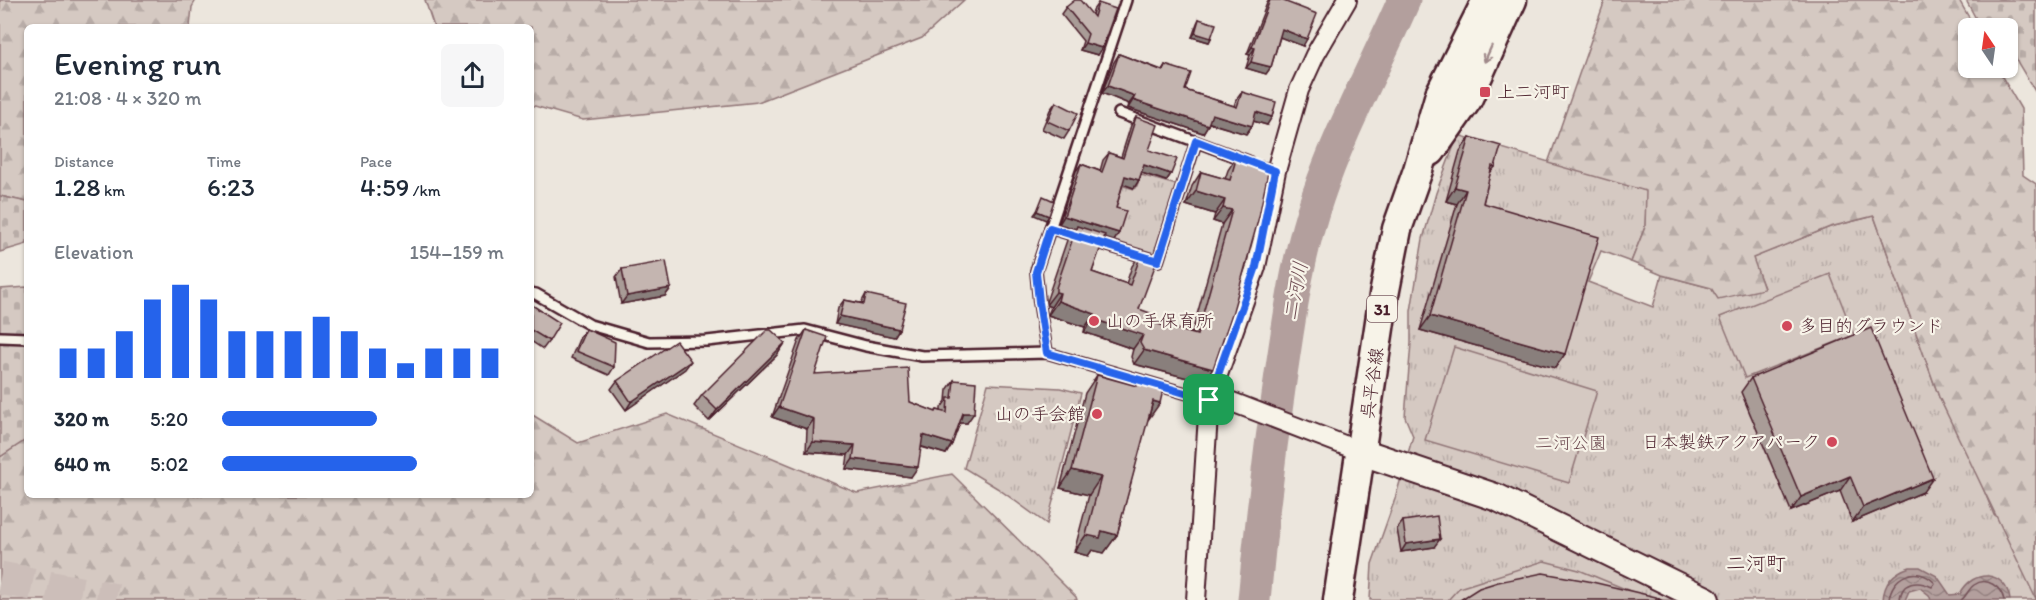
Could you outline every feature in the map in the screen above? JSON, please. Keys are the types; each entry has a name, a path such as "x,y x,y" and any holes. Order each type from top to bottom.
{"main road":[{"name":"呉平谷線","path":"1338,600 1384,294 1397,229 1418,170 1440,94 1487,0"},
{"name":"呉平谷線","path":"1418,170 1467,100 1512,0"}],"street":[{"path":"1196,600 1209,400 1256,267 1270,169 1299,90 1315,55 1347,0"},
{"path":"1209,400 1232,402 1362,452 1498,498 1706,600"}],"lane":[{"path":"1047,353 1036,272 1126,0"},
{"path":"1119,112 1256,164"},
{"path":"1050,228 1158,261 1196,141"},
{"path":"534,294 590,325 649,342 706,341 805,330 866,346 922,356 1047,353 1209,400"},
{"path":"0,337 24,338"}],"green space":[{"path":"0,0 196,0 192,7 190,24 24,24 24,201 0,196"},
{"path":"425,0 964,0 922,38 758,102 583,120 534,106 534,24 433,24"},
{"path":"1605,0 1959,0 1969,18 1958,18 1958,78 2003,78 2021,109 2023,175 2036,184 2036,599 1939,397 1874,216 1830,227 1753,258 1764,289 1718,299 1711,288 1662,275 1631,262 1645,227 1646,191 1548,163"},
{"path":"1966,0 2036,0 2036,93 2018,63 2018,18 1976,18"},
{"name":"二河公園","path":"1458,135 1647,191 1645,227 1631,262 1601,251 1588,282 1653,307 1662,275 1711,288 1764,288 1752,258 1830,227 1874,216 1939,397 1977,473 1994,515 2036,502 2036,600 1370,600 1372,564 1395,499 1413,436 1405,417 1411,343 1411,311 1423,239 1436,193"},
{"path":"1141,175 1180,186 1157,258 1113,245 1123,218 1114,214 1120,185 1134,189"},
{"path":"0,196 24,201 24,245 0,252"},
{"name":"多目的グラウンド","path":"1830,274 1854,335 1745,378 1720,317"},
{"path":"24,287 24,441 0,457 0,289"},
{"path":"1454,347 1597,391 1569,483 1425,440"},
{"path":"988,384 1060,388 1081,393 1047,524 997,488 964,468"},
{"path":"667,414 857,493 952,474 1077,600 0,600 0,457 24,441 24,498 534,498 534,416 578,443"},
{"path":"1544,561 1579,570 1652,600 1448,600 1459,588"}],"water":[{"path":"1910,567 1920,567 1937,576 1950,595 1960,594 1973,580 1980,577 1996,578 2007,590 2010,600 1931,600 1929,595 1920,588 1909,591 1905,600 1883,600 1885,588 1891,579"}],"building":[{"path":"1075,0 1080,0 1094,17 1098,3 1116,9 1102,48 1085,43 1088,34 1066,7"},
{"path":"1270,0 1281,0 1317,14 1307,39 1282,29 1271,67 1251,62 1255,48 1252,47"},
{"path":"1199,19 1216,24 1211,38 1195,33"},
{"path":"1119,54 1163,71 1165,65 1191,73 1185,90 1237,107 1242,92 1276,102 1272,117 1256,112 1252,126 1212,114 1208,125 1133,100 1135,96 1108,86"},
{"path":"1056,102 1078,113 1069,131 1047,121"},
{"path":"1136,117 1158,125 1149,150 1177,159 1171,174 1144,165 1139,180 1125,176 1116,208 1126,211 1119,233 1064,216 1081,164 1102,172 1109,153 1123,158"},
{"path":"1470,137 1501,146 1495,167 1492,166 1483,203 1599,237 1565,354 1430,316 1466,190 1455,187"},
{"path":"1237,156 1270,163 1259,217 1233,311 1213,369 1144,350 1140,343 1143,335 1093,319 1095,314 1058,301 1060,293 1056,292 1056,288 1077,226 1105,235 1092,272 1130,285 1142,252 1158,258 1139,309 1150,313 1147,321 1197,335 1232,210 1223,208 1225,200 1196,191 1201,172 1230,180"},
{"path":"1043,196 1054,201 1049,216 1037,211"},
{"path":"666,261 671,288 627,296 622,269"},
{"path":"866,294 906,303 899,329 840,316 844,300 864,304"},
{"path":"534,306 560,323 549,341 534,332"},
{"name":"日本製鉄アクアパーク","path":"1871,328 1933,478 1863,507 1850,476 1801,497 1751,378"},
{"path":"586,329 615,342 614,367 576,351"},
{"path":"767,330 771,330 785,343 717,410 702,395"},
{"path":"806,330 827,337 815,374 908,368 910,402 936,412 937,410 947,413 948,398 952,398 954,380 976,382 974,413 963,413 952,444 923,435 918,467 853,459 855,445 813,442 814,419 779,407"},
{"path":"676,341 691,361 631,402 617,381"},
{"path":"1097,375 1137,386 1138,380 1164,386 1160,403 1153,401 1117,535 1102,531 1100,538 1086,535 1101,477 1072,470"},
{"path":"1437,516 1440,539 1406,544 1403,521"},
{"path":"1543,573 1588,581 1661,600 1460,600 1479,588"}],"waterway":[{"name":"二河川","path":"1254,600 1277,402 1291,306 1305,239 1337,146 1404,0"}],"tunnel":[{"path":"0,578 116,600"}],"place":[{"name":"上二河町","path":"1485,92"},
{"name":"山の手保育所","path":"1094,321"},
{"name":"多目的グラウンド","path":"1787,326"},
{"name":"山の手会館","path":"1097,414"},
{"name":"日本製鉄アクアパーク","path":"1832,442"}],"district":[{"name":"二河町","path":"1756,563"}],"route":[{"path":"1196,141 1275,171 1256,267 1209,400 1047,353 1036,272 1050,228 1158,261 1196,141"}]}
